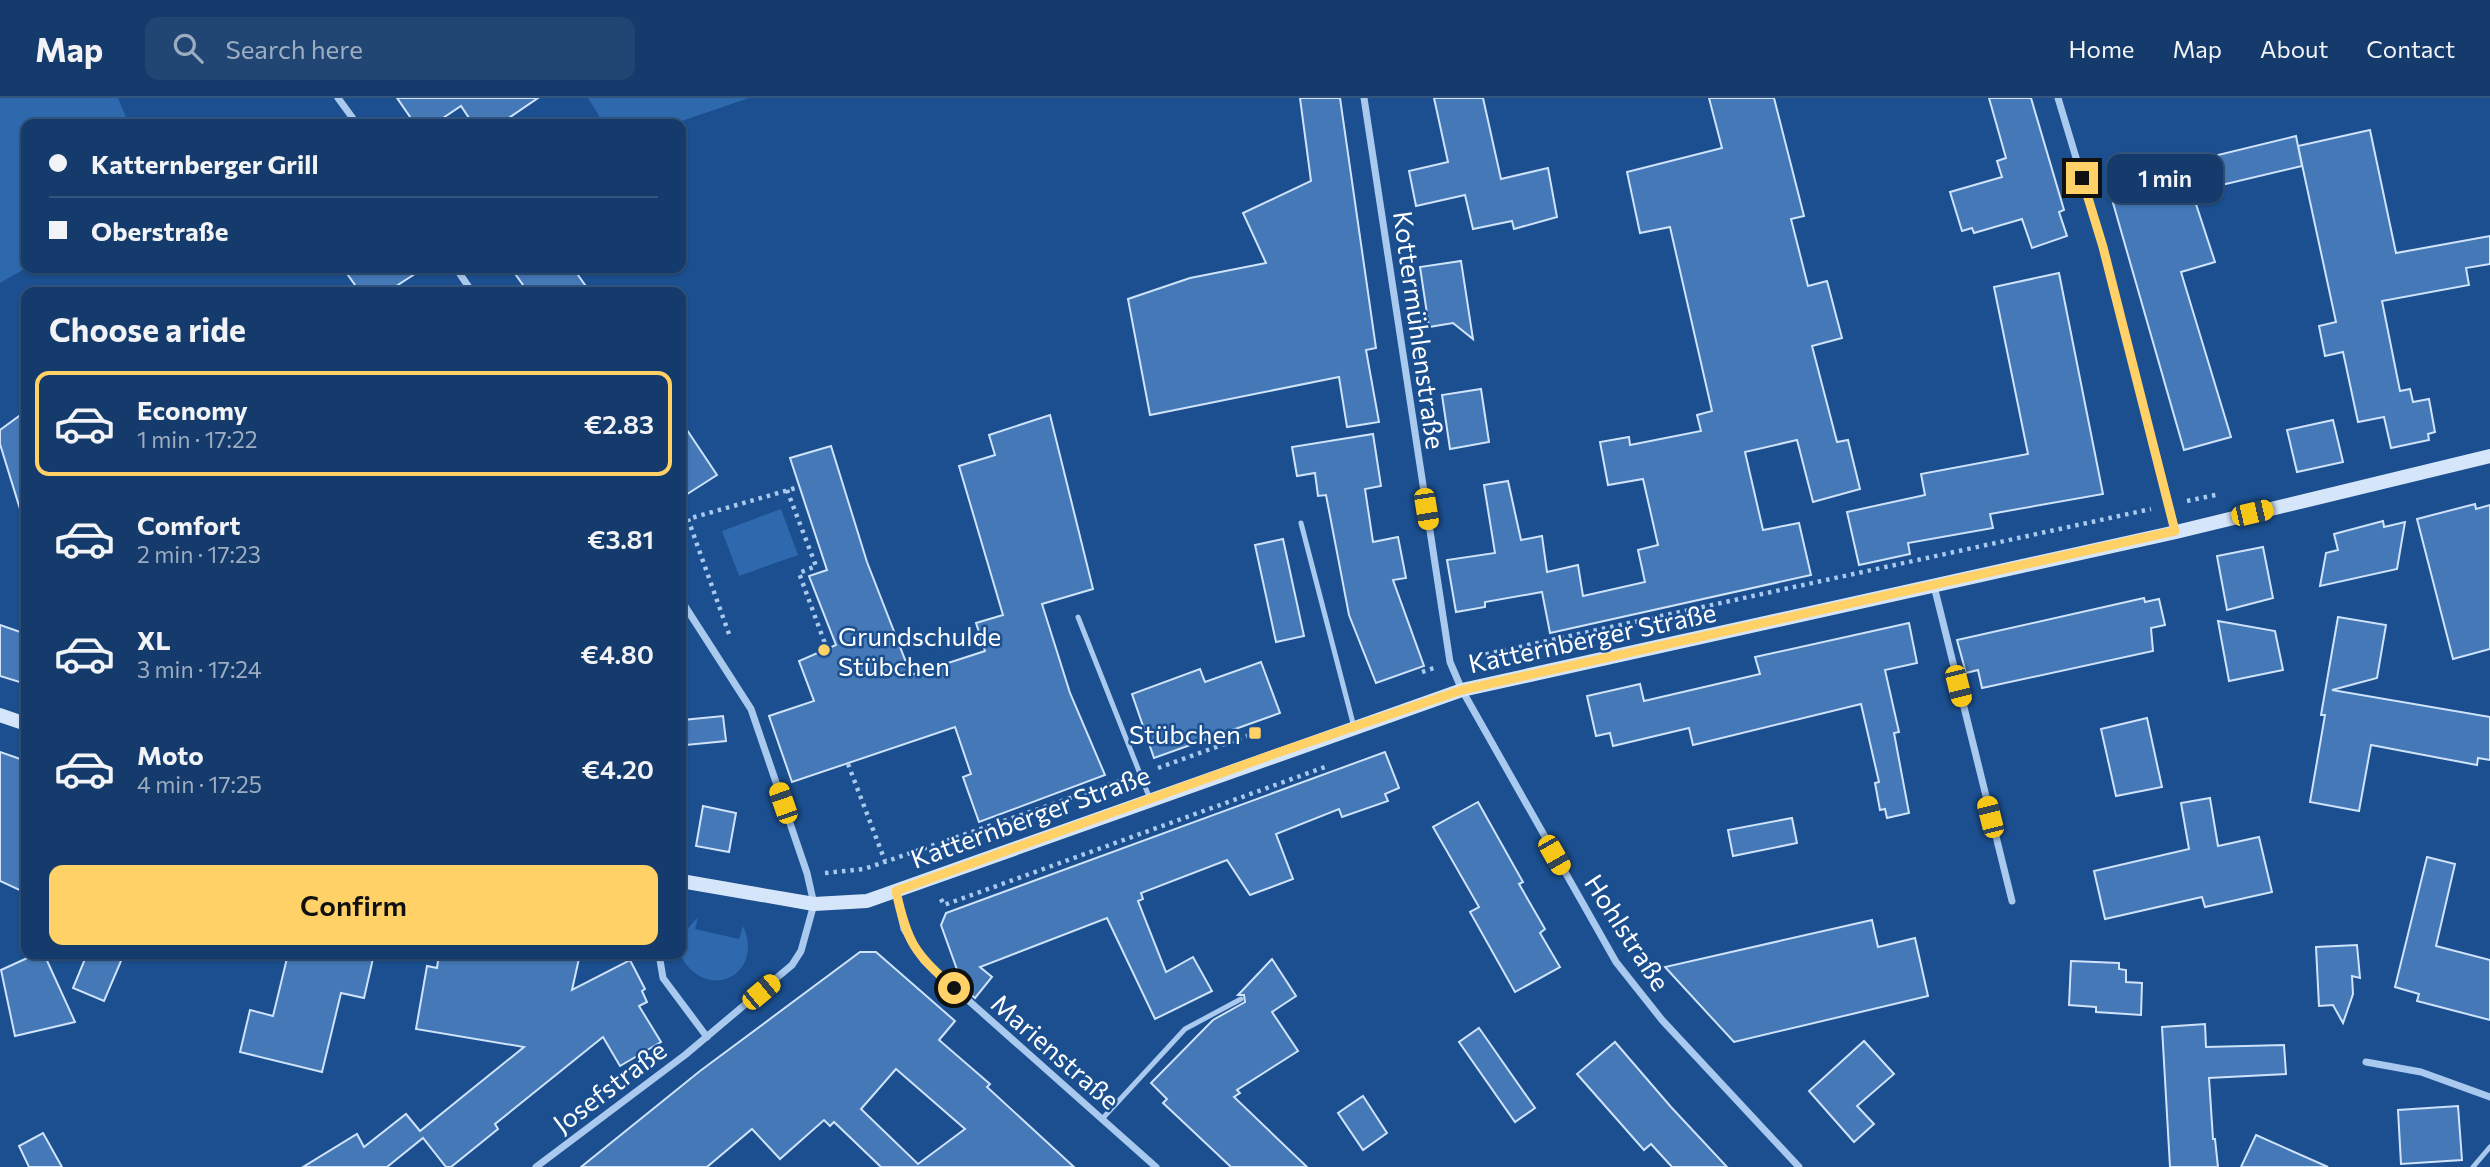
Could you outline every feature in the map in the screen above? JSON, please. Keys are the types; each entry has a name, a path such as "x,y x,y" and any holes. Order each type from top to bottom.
{"street":[{"path":"338,98 353,119"},
{"name":"Kottermühlenstraße","path":"1364,98 1450,662 1462,690"},
{"path":"2058,98 2103,247 2175,531"},
{"name":"Katternberger Straße","path":"686,882 814,904 867,901 1462,690 1934,586 2490,456"},
{"path":"1934,586 2012,901"},
{"path":"686,608 751,709 807,873 814,904"},
{"name":"Hohlstraße","path":"1462,690 1616,962 1662,1020 1799,1167"},
{"path":"0,715 21,722"},
{"name":"Marienstraße","path":"896,891 909,940 924,961 1156,1167"},
{"name":"Josefstraße","path":"536,1167 707,1037 792,965 802,951 814,904"},
{"path":"660,959 663,978 707,1037"},
{"path":"2367,1062 2421,1072 2490,1097"}],"lane":[{"path":"1301,523 1354,727"},
{"path":"1078,617 1138,775 1150,799"},
{"path":"1102,1119 1185,1029 1241,999"},
{"path":"2473,1167 2490,1147"}],"path":[{"path":"732,645 688,519 799,487"},
{"path":"788,490 816,566 799,573 827,649"},
{"path":"1422,672 1450,662 2221,494"},
{"path":"807,873 846,873 885,861 1255,733"},
{"path":"848,764 885,861"},
{"path":"925,848 944,905 1334,764"}],"shaded area":[{"path":"0,98 118,98 127,119 21,119 21,271 0,283"},
{"path":"588,98 749,98 686,120 601,119"},
{"path":"781,509 798,555 739,576 722,531"},
{"path":"698,917 695,929 739,939 743,926 748,943 746,958 740,969 730,977 719,980 706,979 693,972 683,959 686,959 686,931"}],"building":[{"path":"397,98 538,98 507,119 470,119 461,106 442,119 412,119"},
{"path":"1300,98 1340,98 1376,348 1366,350 1379,422 1347,427 1339,377 1150,415 1128,299 1190,278 1266,263 1243,213 1311,181"},
{"path":"1434,98 1483,98 1501,179 1548,168 1557,217 1514,229 1512,221 1473,229 1465,195 1416,206 1409,171 1448,162"},
{"path":"1709,98 1774,98 1804,216 1791,219 1808,286 1827,281 1842,338 1812,346 1837,442 1848,440 1860,489 1813,502 1797,440 1745,452 1763,530 1799,523 1811,575 1550,633 1542,592 1485,602 1485,607 1456,612 1447,560 1495,553 1484,485 1508,481 1521,540 1542,536 1547,572 1578,565 1583,596 1645,582 1638,550 1658,545 1643,479 1608,485 1600,442 1629,437 1630,445 1701,431 1697,415 1712,411 1670,227 1640,233 1627,172 1722,148"},
{"path":"1989,98 2031,98 2064,210 2059,212 2067,236 2032,248 2022,219 1974,233 1972,228 1962,231 1950,192 2002,177 1997,161 2006,158"},
{"path":"2370,130 2396,253 2490,236 2490,264 2466,268 2469,285 2382,301 2400,391 2410,389 2413,402 2429,399 2435,432 2428,434 2429,440 2391,448 2384,417 2358,422 2343,352 2325,356 2319,326 2336,322 2298,146"},
{"path":"2296,136 2302,166 2192,192 2215,262 2181,272 2231,437 2184,450 2107,182"},
{"path":"1461,261 1473,339 1453,323 1429,327 1420,267"},
{"path":"347,273 416,273 395,287 356,287"},
{"path":"515,273 577,273 586,287 524,287"},
{"path":"2059,273 2103,494 1990,514 1993,528 1908,543 1910,554 1859,565 1847,512 1925,495 1921,474 2028,454 1994,287"},
{"path":"1481,389 1489,442 1450,449 1442,395"},
{"path":"21,415 21,509 0,444 0,430"},
{"path":"1050,415 1093,589 1042,604 1070,693 1105,775 979,822 963,777 971,774 955,727 792,782 769,716 814,701 799,661 836,645 809,576 827,570 790,458 831,446 867,562 911,675 985,651 976,623 1003,615 959,466 995,455 989,435"},
{"path":"2333,420 2343,462 2297,472 2287,430"},
{"path":"686,428 717,475 686,495"},
{"path":"1373,434 1381,486 1365,489 1373,542 1398,537 1406,578 1393,580 1424,666 1376,683 1349,615 1326,495 1318,496 1315,473 1297,476 1292,447"},
{"path":"2475,504 2476,509 2490,505 2490,649 2453,659 2417,519"},
{"path":"2383,521 2384,527 2405,522 2397,569 2320,586 2326,553 2338,550 2334,534"},
{"path":"1283,539 1304,636 1276,642 1255,545"},
{"path":"2263,547 2273,598 2227,610 2217,556"},
{"path":"2144,598 2145,602 2159,599 2165,625 2151,628 2153,651 1982,688 1978,670 1966,673 1957,640"},
{"path":"2338,617 2386,625 2377,678 2332,690 2490,717 2490,760 2478,758 2477,765 2371,745 2359,811 2310,802 2325,715 2321,715"},
{"path":"2218,621 2275,631 2283,670 2229,681"},
{"path":"1909,623 1917,663 1885,670 1899,732 1894,733 1909,813 1887,818 1885,809 1880,810 1875,783 1879,782 1861,704 1693,745 1689,728 1613,746 1610,733 1596,736 1587,696 1640,684 1644,701 1760,674 1755,657"},
{"path":"0,625 21,632 21,682 0,676"},
{"path":"1261,662 1280,713 1154,758 1132,694 1200,669 1205,682"},
{"path":"723,716 726,741 686,745 686,720"},
{"path":"2147,718 2162,787 2116,796 2101,729"},
{"path":"0,752 21,759 21,891 0,881"},
{"path":"1385,752 1399,788 1385,794 1388,801 1342,817 1339,809 1276,834 1293,879 1250,895 1227,860 1141,893 1143,899 1138,901 1166,972 1193,957 1212,991 1155,1019 1107,918 980,967 992,977 975,998 964,989 941,925 946,913"},
{"path":"2210,798 2218,846 2259,837 2272,892 2205,907 2202,897 2105,919 2094,871 2189,849 2181,803"},
{"path":"1478,802 1523,882 1519,884 1545,929 1540,933 1560,967 1515,992 1470,912 1479,907 1433,827"},
{"path":"703,806 736,813 729,852 696,846"},
{"path":"1792,818 1797,843 1733,856 1728,830"},
{"path":"2427,857 2455,864 2436,946 2490,960 2490,1020 2417,1001 2419,994 2395,987"},
{"path":"1872,920 1878,947 1915,938 1928,996 1734,1042 1665,967"},
{"path":"2357,945 2360,978 2352,976 2353,994 2343,1023 2333,1005 2319,1006 2316,947"},
{"path":"860,952 876,952 955,1021 939,1040 990,1084 987,1087 1074,1167 881,1167 834,1122 830,1126 824,1120 780,1159 752,1129 707,1167 581,1167 700,1071","holes":["896,1069 965,1129 918,1164 861,1109"]},
{"path":"25,959 46,959 75,1022 15,1036 1,970"},
{"path":"85,959 122,959 104,1001 73,988"},
{"path":"287,959 373,959 364,998 341,993 322,1072 240,1052 250,1010 273,1016"},
{"path":"438,959 579,959 572,990 630,960 645,989 642,991 647,1002 639,1006 661,1042 620,1066 603,1037 495,1124 498,1129 451,1167 446,1167 423,1138 387,1167 303,1167 357,1134 364,1147 406,1114 420,1131 524,1047 416,1029 427,966 437,968"},
{"path":"1272,959 1296,996 1272,1012 1298,1051 1237,1090 1240,1093 1234,1097 1307,1167 1231,1167 1163,1103 1167,1099 1151,1083 1213,1020 1245,1002 1244,995 1238,995"},
{"path":"2071,961 2119,963 2119,969 2126,970 2126,982 2142,983 2141,1015 2096,1012 2096,1007 2069,1005"},
{"path":"2205,1024 2206,1047 2284,1045 2286,1074 2209,1078 2213,1139 2218,1167 2170,1167 2162,1027"},
{"path":"1479,1028 1535,1108 1515,1122 1459,1042"},
{"path":"1864,1041 1894,1074 1857,1106 1874,1124 1854,1142 1809,1091"},
{"path":"1615,1042 1727,1167 1672,1167 1651,1144 1644,1150 1577,1074"},
{"path":"1363,1096 1387,1133 1363,1150 1338,1113"},
{"path":"2458,1106 2462,1160 2401,1164 2398,1110"},
{"path":"43,1133 62,1167 29,1167 19,1146"},
{"path":"2256,1135 2328,1167 2241,1167"}],"place":[{"name":"Grundschulde Stübchen","path":"824,650"},
{"name":"Stübchen","path":"1255,733"}],"route":[{"path":"954,988 924,961 909,940 896,891 1277,753 1462,690 1648,652 2175,531 2103,247 2082,178"}]}
